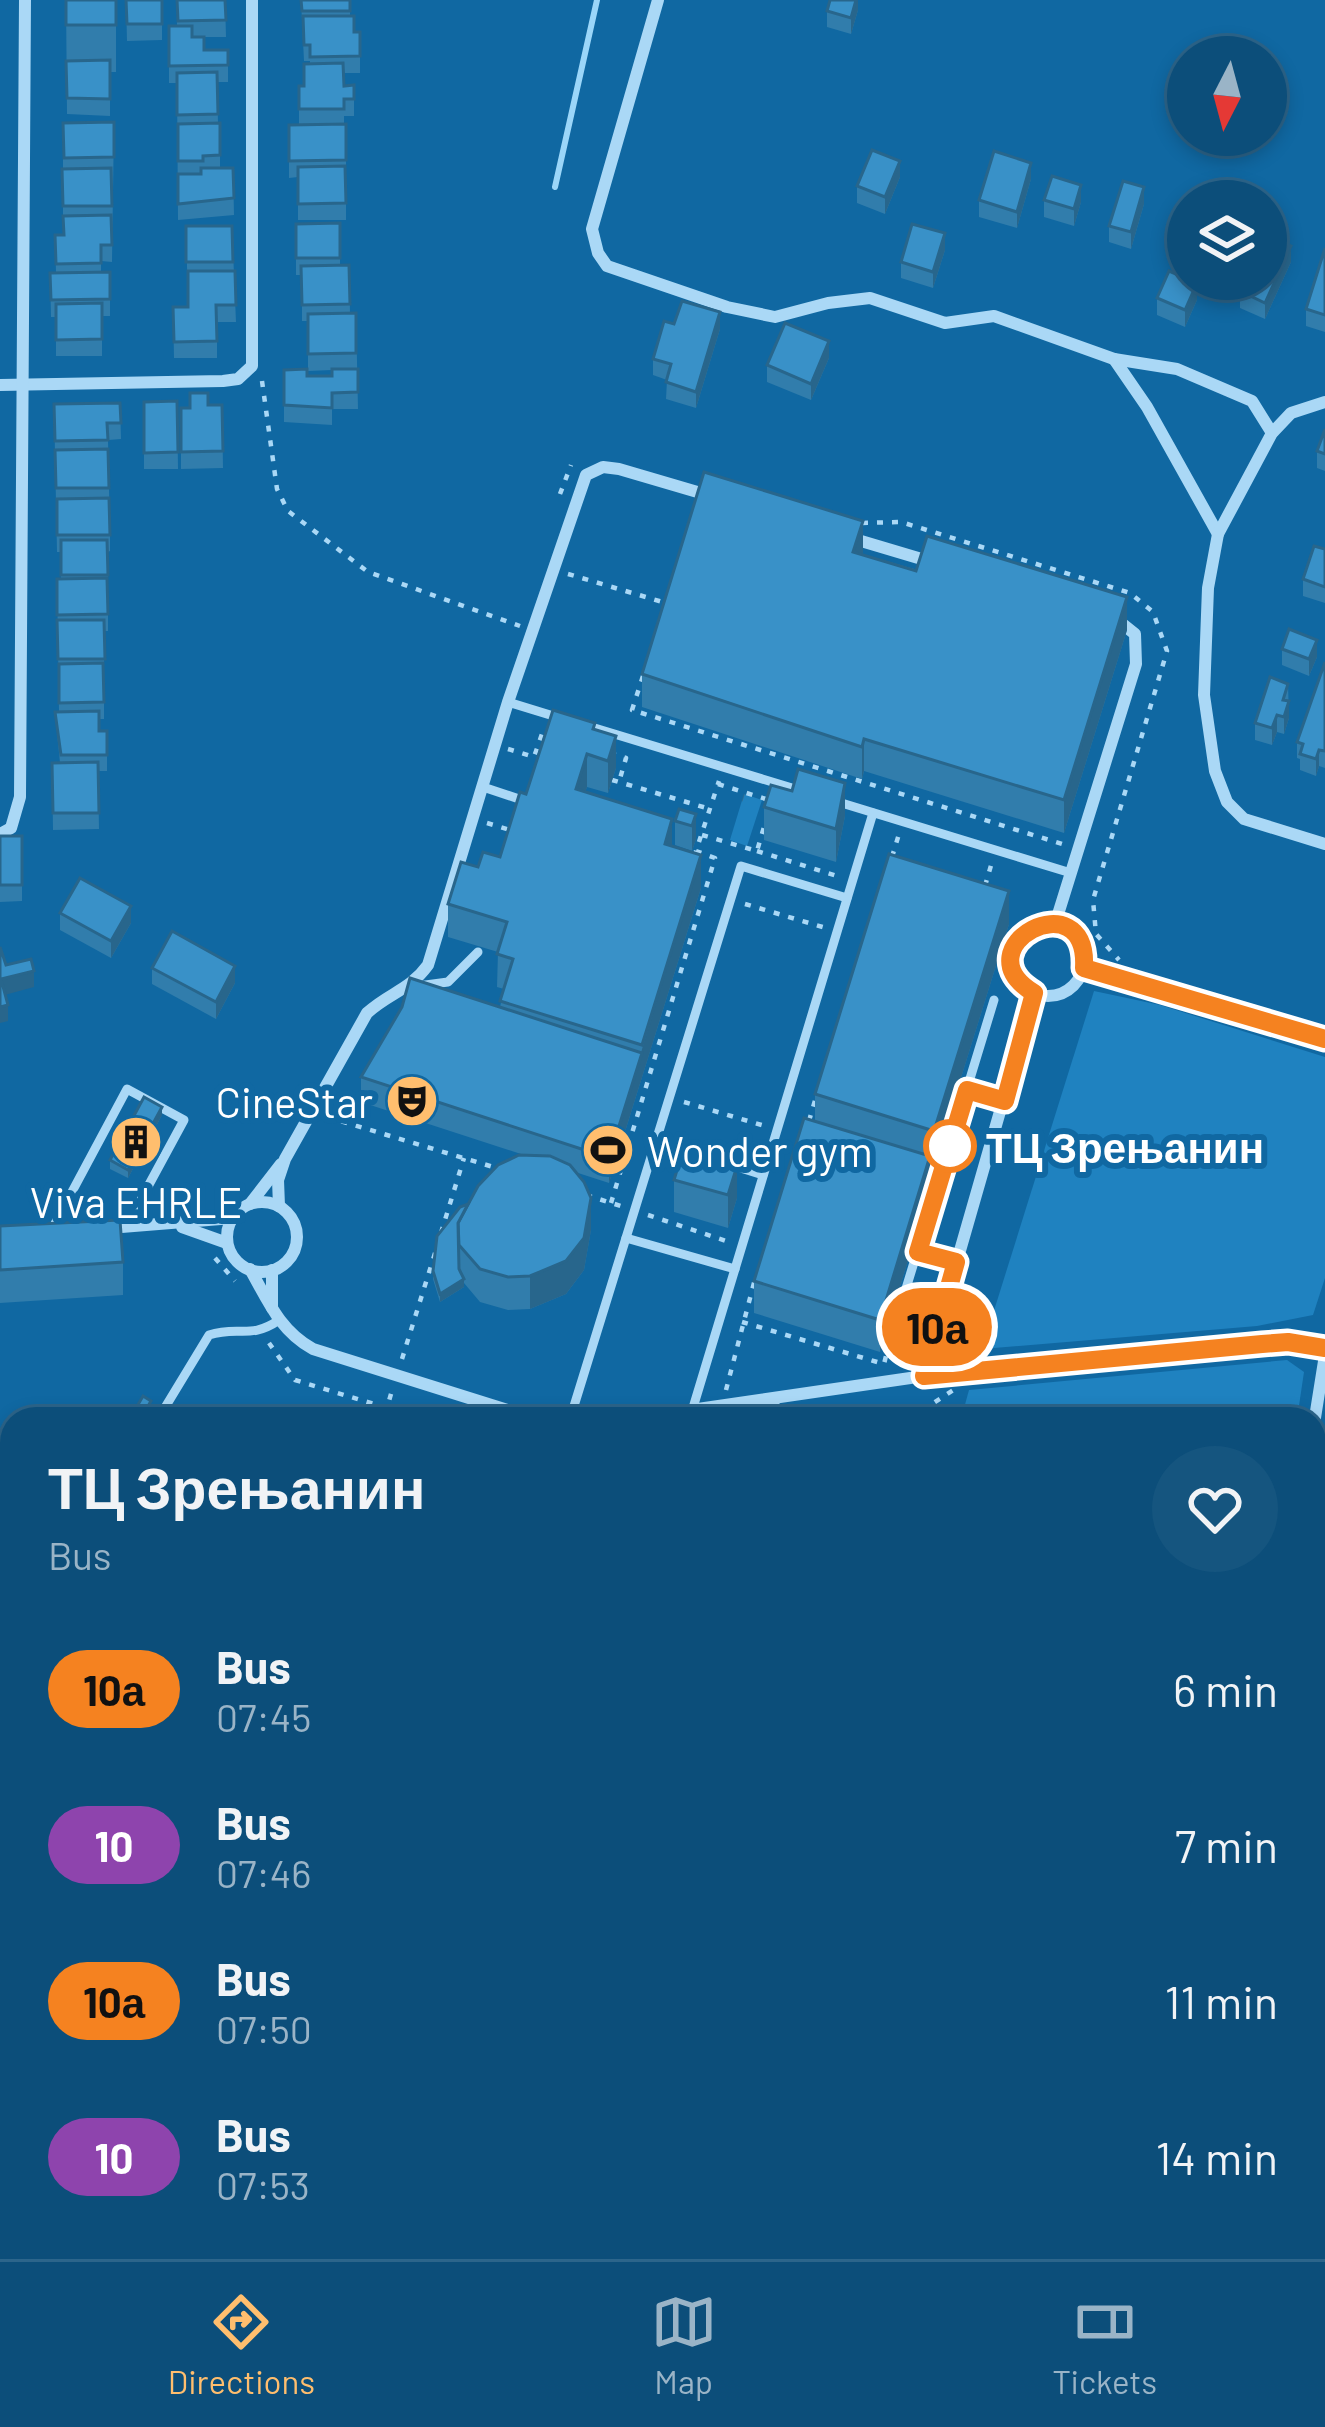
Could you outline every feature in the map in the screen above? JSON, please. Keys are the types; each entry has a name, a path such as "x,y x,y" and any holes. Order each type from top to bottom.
{"street":[{"path":"6,831 20,797 25,0"},
{"path":"0,385 213,382 238,379 253,362 252,0"},
{"path":"658,0 592,230 598,254 607,266 727,307 775,317 870,298 945,323 994,316 1114,359 1177,369 1252,401 1272,433"},
{"path":"1114,359 1147,407 1218,534"},
{"path":"1325,402 1291,413 1272,433 1218,534 1208,588 1204,695 1221,792 1244,818 1325,844"},
{"path":"88,1229 232,1218 250,1204 285,1159 368,1013 382,1000 412,987 428,965 581,483 594,469 619,469 724,500"},
{"path":"843,529 953,568"},
{"path":"1055,924 1138,648 1127,624 1091,610"},
{"path":"1055,924 1075,935 1084,968 1065,992 1054,996 1034,993 1014,972 1015,944 1036,925 1055,924"},
{"path":"1084,968 1325,1039"},
{"path":"924,1376 1034,993"},
{"path":"279,1206 278,1180 285,1159"},
{"path":"250,1204 279,1206 292,1218 296,1245 288,1260 272,1270 250,1269"},
{"path":"232,1218 227,1243 235,1259 250,1269 275,1315 295,1339 396,1377 496,1407"},
{"path":"176,1225 227,1243"},
{"path":"34,1232 69,1230"},
{"path":"272,1270 275,1315"},
{"path":"716,1407 924,1376 1288,1342 1325,1352 1317,1407"}],"lane":[{"path":"508,702 565,720"},
{"path":"584,725 806,792"},
{"path":"483,787 524,800 516,815"},
{"path":"828,799 1071,873"},
{"path":"693,1407 873,812"},
{"path":"574,1407 741,866 847,898"},
{"path":"412,987 448,982 478,952"},
{"path":"890,1341 994,1000"},
{"path":"51,1231 127,1089 184,1120 125,1227"},
{"path":"967,1090 1005,1101"},
{"path":"656,1142 763,1175"},
{"path":"626,1238 735,1269"},
{"path":"918,1252 956,1262"},
{"path":"165,1407 209,1335 227,1330 262,1332 275,1315"},
{"path":"775,1399 775,1407"}],"path":[{"path":"253,362 262,379 277,489 288,511 368,572 531,630"},
{"path":"556,506 569,466 576,461"},
{"path":"843,529 901,522 1130,593 1153,612 1167,651 1093,901 1096,934 1126,964"},
{"path":"552,569 666,603"},
{"path":"645,667 632,710 1078,849"},
{"path":"495,745 534,757 543,731 564,738"},
{"path":"611,1203 715,858 696,851 732,741"},
{"path":"605,751 626,758 615,780 710,809"},
{"path":"718,784 772,800 757,851"},
{"path":"889,867 911,797"},
{"path":"982,896 1003,826"},
{"path":"702,835 838,877 843,861"},
{"path":"705,892 836,931"},
{"path":"644,1090 804,1137 818,1094"},
{"path":"311,1113 506,1170"},
{"path":"396,1377 464,1157"},
{"path":"569,1190 742,1246"},
{"path":"722,1406 756,1276"},
{"path":"742,1322 884,1364 890,1341"}],"green space":[{"path":"744,794 762,800 747,846 730,840"},
{"path":"1094,991 1160,1005 1325,1057 1325,1278 1313,1315 1257,1326 982,1349"},
{"path":"1287,1360 1304,1372 1299,1407 964,1407 969,1390"}],"building":[{"path":"66,0 116,0 116,25 66,25"},
{"path":"126,0 162,0 162,24 127,24"},
{"path":"177,0 225,0 226,20 178,21"},
{"path":"301,0 350,0 350,11 302,11"},
{"path":"830,0 856,0 851,18 827,11"},
{"path":"303,16 354,16 360,56 310,57 310,45 304,45"},
{"path":"169,26 192,26 192,37 204,37 204,50 228,50 228,65 169,66"},
{"path":"110,60 110,99 67,98 66,61"},
{"path":"343,63 344,86 354,85 354,99 344,99 344,109 299,109 304,64"},
{"path":"217,72 218,114 177,115 177,73"},
{"path":"114,122 114,157 64,158 63,123"},
{"path":"220,123 220,155 178,161 178,124"},
{"path":"346,124 346,160 289,161 289,125"},
{"path":"872,150 900,161 885,197 857,186"},
{"path":"994,151 1031,163 1017,212 979,200"},
{"path":"345,166 346,203 298,204 298,167"},
{"path":"111,168 112,206 63,206 62,169"},
{"path":"201,168 233,168 234,198 178,204 178,174 201,174"},
{"path":"1052,176 1081,185 1074,209 1044,200"},
{"path":"1123,181 1144,187 1131,232 1109,226"},
{"path":"111,215 112,245 101,245 101,263 56,264 55,235 64,235 63,216"},
{"path":"340,223 340,258 296,258 296,224"},
{"path":"912,224 945,233 933,272 901,262"},
{"path":"186,226 232,226 233,262 186,262"},
{"path":"1325,248 1325,315 1306,309"},
{"path":"349,265 350,304 302,305 301,266"},
{"path":"188,271 235,271 236,305 216,305 217,341 174,342 173,307 188,307"},
{"path":"110,272 110,299 51,300 50,273"},
{"path":"1167,276 1167,300 1189,300 1185,310 1157,298"},
{"path":"682,301 720,312 696,392 666,382 671,364 653,359 664,321 674,324"},
{"path":"102,303 102,339 56,340 56,304"},
{"path":"356,313 356,353 308,354 308,314"},
{"path":"785,323 829,341 811,384 767,365"},
{"path":"307,369 307,376 332,376 332,369 358,369 358,392 332,393 332,408 284,405 284,370"},
{"path":"190,393 208,393 208,405 222,405 223,451 181,452 181,408 190,408"},
{"path":"177,401 178,452 144,453 144,402"},
{"path":"120,403 121,423 107,423 108,440 55,441 54,404"},
{"path":"1325,429 1325,454 1317,451"},
{"path":"108,449 109,488 56,488 55,450"},
{"path":"704,472 863,521 853,552 916,571 927,536 1127,597 1064,800 864,739 862,747 642,674"},
{"path":"109,498 110,535 57,535 57,499"},
{"path":"61,540 107,540 108,575 61,575"},
{"path":"1314,546 1325,549 1325,587 1303,579"},
{"path":"107,578 108,614 57,615 57,579"},
{"path":"57,620 104,620 105,659 58,659"},
{"path":"1289,629 1317,640 1309,659 1282,649"},
{"path":"1325,662 1325,751 1319,750 1316,759 1300,754 1303,744 1297,742"},
{"path":"103,663 104,702 59,703 59,664"},
{"path":"1270,677 1288,684 1283,700 1289,701 1284,717 1277,715 1272,728 1255,723"},
{"path":"553,710 595,723 593,729 616,736 608,761 587,754 576,789 672,819 665,844 701,855 642,1045 500,1001 513,959 497,954 507,922 448,904 461,862 478,867 483,852 500,857"},
{"path":"99,711 99,731 107,731 107,755 61,755 55,712"},
{"path":"98,762 99,813 53,813 52,763"},
{"path":"798,769 845,783 836,829 764,807 771,785 792,791"},
{"path":"679,809 696,814 692,826 675,821"},
{"path":"0,836 22,836 22,885 0,885"},
{"path":"889,854 1009,891 934,1131 815,1094"},
{"path":"80,878 131,906 111,941 60,913"},
{"path":"172,931 235,966 216,1002 152,968"},
{"path":"0,947 6,965 31,959 34,971 1,979 8,1005 0,1007"},
{"path":"410,978 642,1053 609,1158 361,1077 402,1007"},
{"name":"Viva EHRLE","path":"144,1097 162,1107 128,1170 110,1160"},
{"path":"804,1118 930,1156 880,1320 754,1281"},
{"path":"683,1150 737,1166 728,1195 674,1180"},
{"path":"519,1155 550,1156 570,1165 591,1198 584,1238 566,1261 530,1276 508,1277 480,1269 459,1245 458,1223 478,1186 498,1165"},
{"path":"468,1204 458,1223 459,1269 464,1279 440,1294 433,1271 437,1236 460,1207"},
{"path":"120,1220 123,1262 0,1270 0,1226"},
{"path":"143,1396 151,1401 148,1407 137,1407"}],"waterway":[{"path":"555,187 597,0"}],"bus line":[{"name":"10а","path":"1325,1039 1084,968 1075,935 1055,924 1036,925 1020,936 1012,954 1018,981 1034,993 1005,1101 967,1090 918,1252 956,1262 924,1376 1288,1342 1325,1348"}],"place":[{"name":"CineStar","path":"412,1101"},
{"name":"Viva EHRLE","path":"136,1142"},
{"name":"ТЦ Зрењанин","path":"950,1146"},
{"name":"Wonder gym","path":"608,1150"}]}
